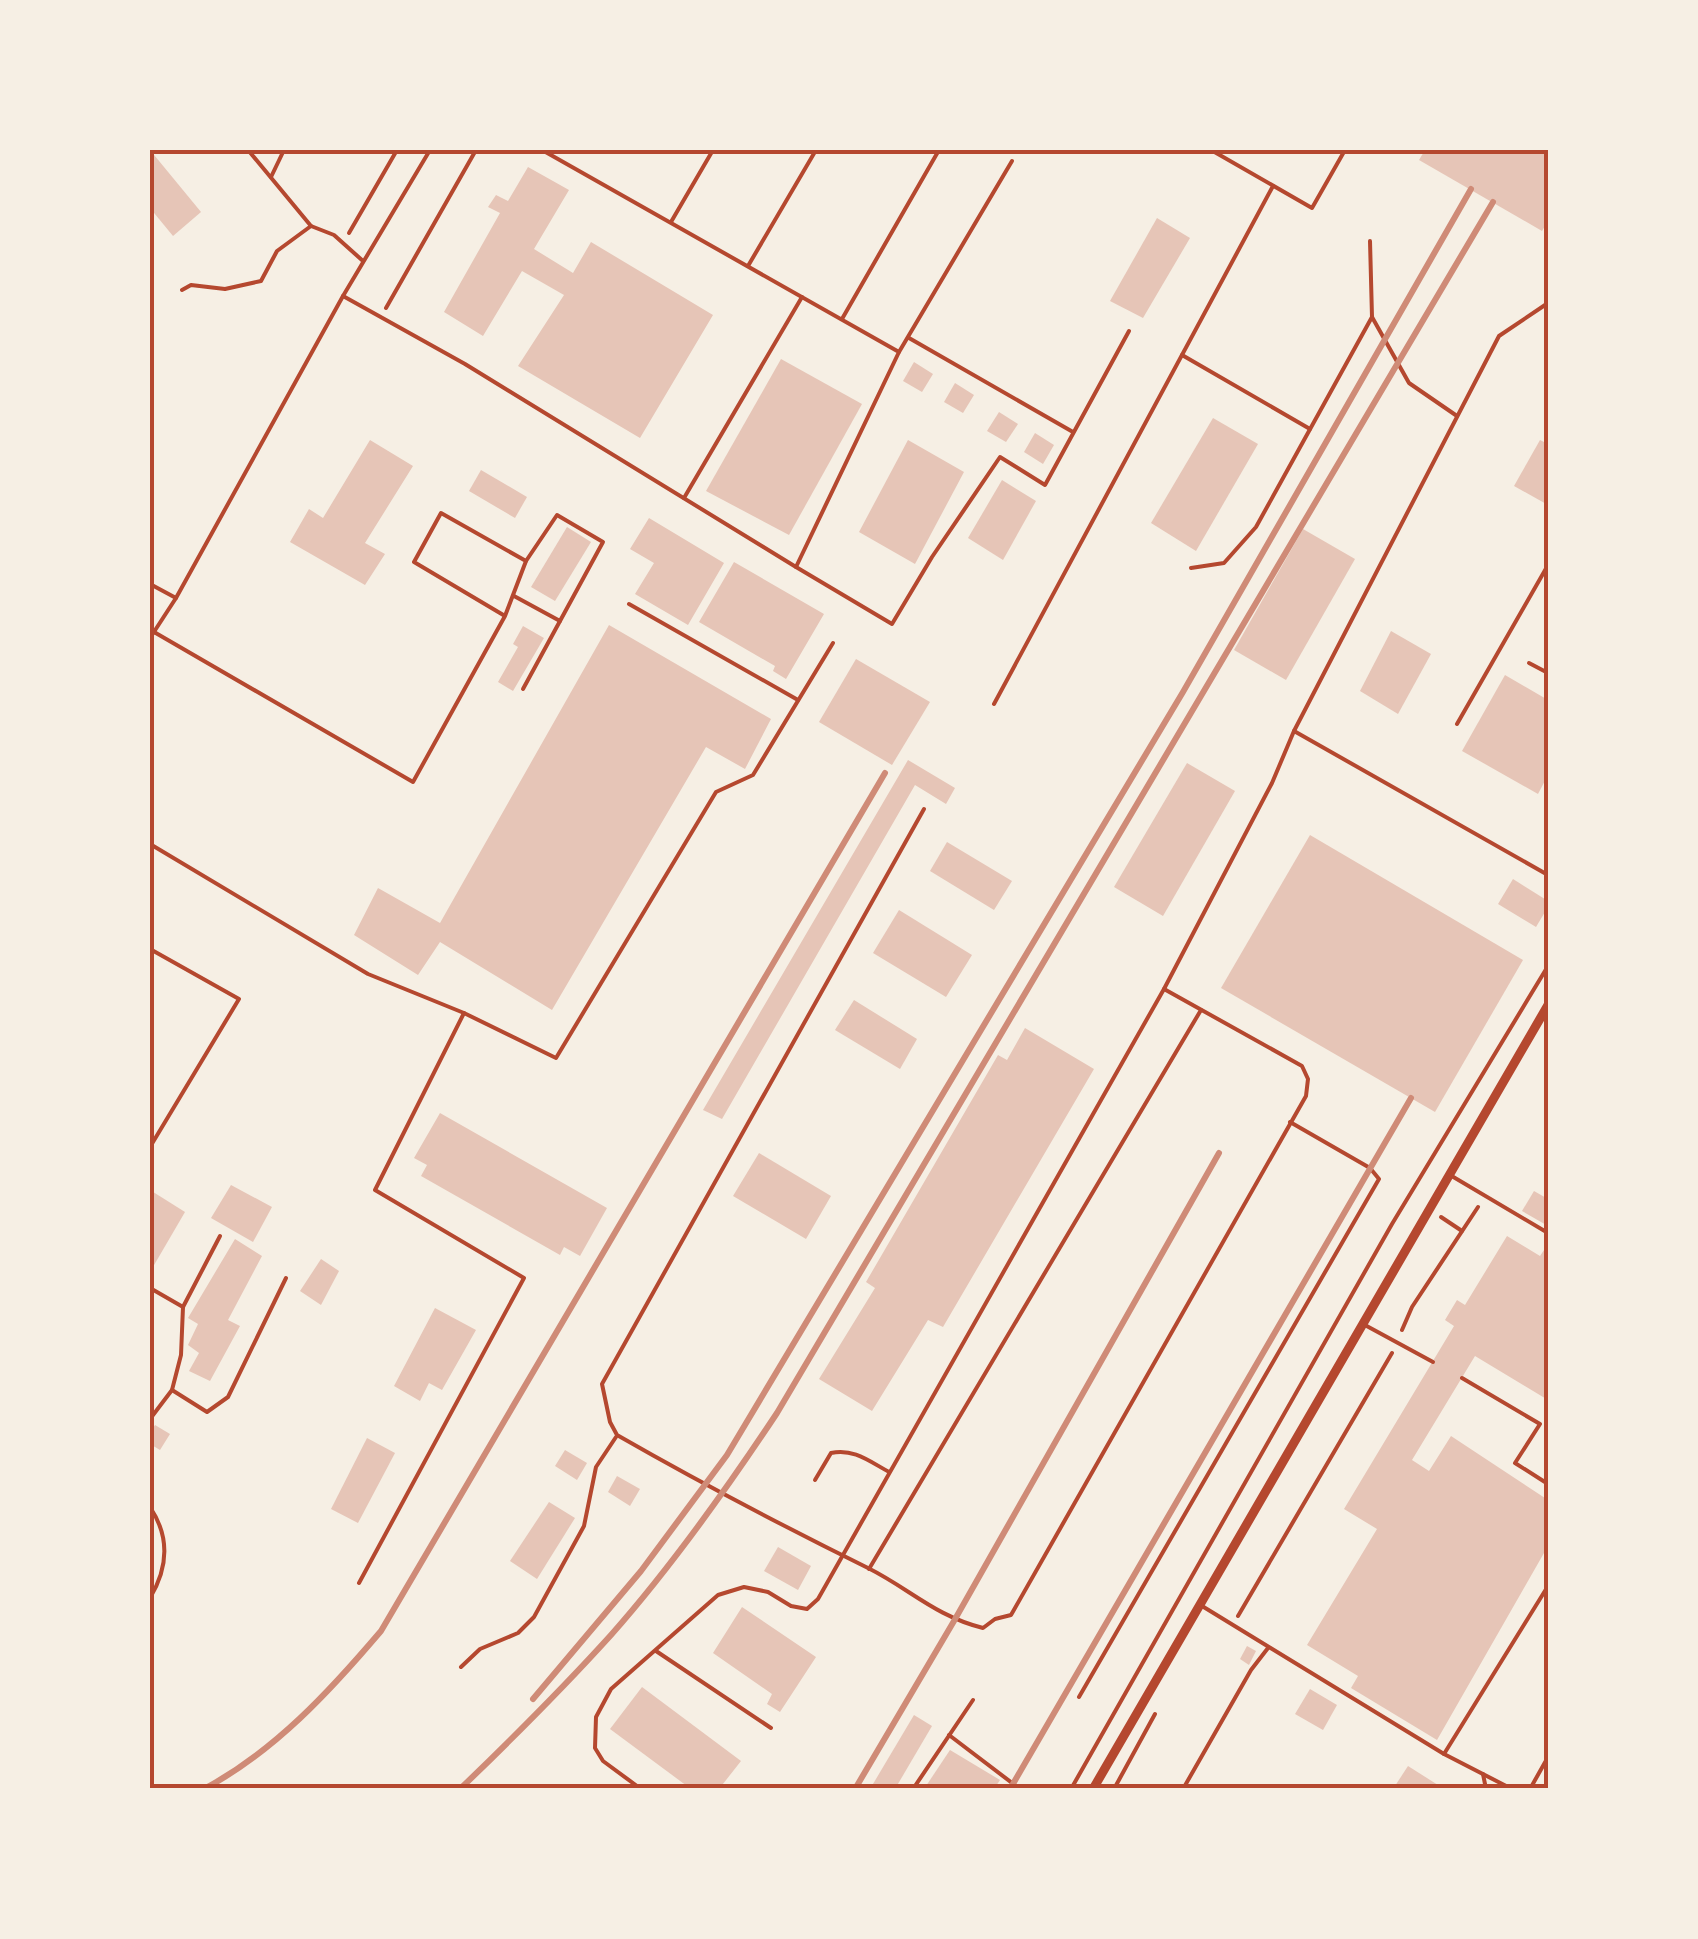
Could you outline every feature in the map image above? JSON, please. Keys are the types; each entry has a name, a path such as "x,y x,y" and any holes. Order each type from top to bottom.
{"street":[{"path":"1093,1789 1548,1005"}],"lane":[{"path":"248,150 311,226 334,236 363,262"},
{"path":"271,177 284,150"},
{"path":"150,638 430,150"},
{"path":"542,150 899,352"},
{"path":"671,222 713,150"},
{"path":"748,266 816,150"},
{"path":"842,320 939,150"},
{"path":"1211,150 1312,208 1345,150"},
{"path":"796,566 899,352 1012,162"},
{"path":"994,704 1273,186"},
{"path":"182,290 191,285 226,289 261,282 277,252 311,226"},
{"path":"1370,241 1372,318 1409,383 1457,416"},
{"path":"343,296 892,624 932,556 1000,458 1045,485 1129,331"},
{"path":"684,498 802,297"},
{"path":"641,1789 604,1761 595,1748 596,1717 611,1689 718,1595 744,1587 768,1592 791,1606 807,1609 818,1600 1164,990 1499,336 1548,303"},
{"path":"1191,568 1224,563 1256,527 1372,318"},
{"path":"908,337 1074,432"},
{"path":"1182,355 1310,430"},
{"path":"504,616 414,562 441,513 526,560"},
{"path":"154,632 413,782 504,616 526,560 557,516 603,542 522,689"},
{"path":"1457,724 1548,566"},
{"path":"150,584 176,598"},
{"path":"513,595 560,620"},
{"path":"629,604 798,700"},
{"path":"150,844 368,974 464,1013 556,1058 716,792 753,775 833,643"},
{"path":"1529,662 1548,673"},
{"path":"1294,731 1548,875"},
{"path":"924,809 602,1384 610,1422 617,1435 841,1557 869,1568 954,1621 983,1628 1011,1615 1306,1096 1308,1079 1302,1066 1164,990"},
{"path":"150,949 239,998 150,1147"},
{"path":"869,1568 1201,1010"},
{"path":"359,1583 524,1278 375,1190 464,1013"},
{"path":"1079,1696 1379,1179 1370,1168 1290,1122"},
{"path":"1450,1175 1548,1233"},
{"path":"150,1419 172,1390 181,1355 183,1307 220,1236"},
{"path":"172,1390 207,1412 228,1397 286,1278"},
{"path":"150,1288 183,1307"},
{"path":"1363,1324 1433,1362"},
{"path":"1462,1378 1540,1424 1514,1463 1548,1484"},
{"path":"461,1667 480,1650 518,1633 534,1618 584,1526 596,1467 617,1435"},
{"path":"815,1480 831,1454 839,1451 851,1451 889,1472"},
{"path":"150,1506 166,1547 160,1580 150,1598"},
{"path":"1444,1754 1548,1586"},
{"path":"1200,1604 1444,1754 1512,1789"},
{"path":"1183,1789 1251,1670 1269,1647"},
{"path":"656,1651 772,1728"},
{"path":"912,1789 973,1700"},
{"path":"949,1736 1020,1789"},
{"path":"1530,1789 1548,1757"},
{"path":"1483,1774 1486,1789"}],"path":[{"path":"343,245 397,150"},
{"path":"381,317 476,150"},
{"path":"1070,1789 1392,1224 1548,966"},
{"path":"1232,1624 1248,1605 1397,1342 1412,1307 1485,1196"},
{"path":"1114,1789 1158,1708"}],"building":[{"path":"150,150 201,212 173,236 150,208"},
{"path":"1425,150 1548,150 1548,221 1542,231 1419,160"},
{"path":"528,167 569,190 534,249 573,273 591,242 713,315 640,438 518,366 564,295 522,271 483,336 444,312 500,213 488,207 496,195 508,201"},
{"path":"1157,218 1190,238 1143,318 1110,301"},
{"path":"781,359 862,404 789,535 706,491"},
{"path":"914,362 933,374 922,392 903,381"},
{"path":"955,383 974,395 963,413 944,402"},
{"path":"999,412 1018,424 1006,442 987,431"},
{"path":"1213,418 1258,444 1196,551 1151,523"},
{"path":"1035,433 1054,445 1043,464 1024,452"},
{"path":"370,440 413,466 365,543 385,554 365,585 290,542 309,509 323,518"},
{"path":"908,440 964,472 915,564 859,532"},
{"path":"1540,440 1548,444 1548,505 1514,486"},
{"path":"481,470 527,497 515,518 469,491"},
{"path":"1002,480 1036,501 1003,560 968,538"},
{"path":"649,518 724,563 688,625 635,594 654,563 630,549"},
{"path":"567,527 591,542 555,601 531,587"},
{"path":"1303,529 1355,559 1286,680 1234,650"},
{"path":"734,562 824,614 786,679 773,671 775,666 699,622"},
{"path":"609,625 771,719 745,769 706,747 552,1010 440,942 418,975 354,935 378,888 440,923"},
{"path":"523,626 544,638 513,691 498,682 518,647 513,644"},
{"path":"1391,631 1431,654 1398,714 1360,691"},
{"path":"856,659 930,702 892,765 819,722"},
{"path":"1505,675 1548,700 1548,775 1538,794 1462,751"},
{"path":"908,760 955,788 946,804 915,785 722,1119 703,1110"},
{"path":"1187,763 1235,791 1163,916 1114,887"},
{"path":"1310,835 1523,960 1435,1112 1221,988"},
{"path":"947,842 1012,881 994,910 930,871"},
{"path":"1513,879 1548,901 1536,927 1498,904"},
{"path":"899,910 972,955 946,997 873,953"},
{"path":"854,1000 917,1039 900,1069 835,1030"},
{"path":"1025,1028 1094,1069 943,1327 928,1320 872,1411 819,1379 875,1288 866,1282 998,1055 1007,1060"},
{"path":"440,1113 607,1208 580,1256 564,1247 560,1255 421,1176 427,1165 414,1158"},
{"path":"759,1153 831,1196 806,1239 733,1196"},
{"path":"231,1185 272,1207 253,1242 211,1218"},
{"path":"150,1190 185,1212 150,1272"},
{"path":"1534,1191 1548,1199 1548,1226 1522,1211"},
{"path":"1507,1236 1540,1256 1548,1244 1548,1400 1475,1356 1412,1460 1429,1471 1451,1436 1548,1500 1548,1546 1437,1740 1351,1688 1358,1676 1307,1645 1377,1529 1344,1509 1454,1326 1445,1320 1457,1300 1465,1305"},
{"path":"235,1239 262,1256 228,1320 240,1326 210,1381 189,1371 199,1353 188,1345 198,1324 188,1318"},
{"path":"321,1259 339,1271 321,1305 300,1291"},
{"path":"435,1308 476,1330 442,1390 429,1383 420,1401 394,1386"},
{"path":"155,1425 170,1434 160,1450 150,1444"},
{"path":"367,1438 395,1453 358,1523 331,1509"},
{"path":"565,1450 587,1463 577,1480 555,1466"},
{"path":"617,1476 640,1489 630,1506 608,1492"},
{"path":"549,1502 575,1518 537,1579 510,1561"},
{"path":"778,1547 811,1566 798,1590 764,1571"},
{"path":"742,1607 816,1657 780,1712 767,1704 772,1694 713,1653"},
{"path":"1247,1646 1256,1651 1249,1665 1240,1659"},
{"path":"642,1687 741,1761 719,1789 691,1789 610,1729"},
{"path":"1310,1689 1337,1705 1323,1730 1295,1714"},
{"path":"914,1715 932,1726 895,1789 870,1789"},
{"path":"950,1750 1000,1780 994,1789 924,1789"},
{"path":"1408,1766 1438,1785 1435,1789 1393,1789"}],"railway":[{"path":"533,1699 641,1571 727,1455 1183,692 1471,189"},
{"path":"460,1789 634,1609 698,1527 777,1413 1493,202"},
{"path":"204,1789 278,1738 381,1631 885,773"},
{"path":"1010,1789 1411,1098"},
{"path":"855,1789 1219,1153"}]}
